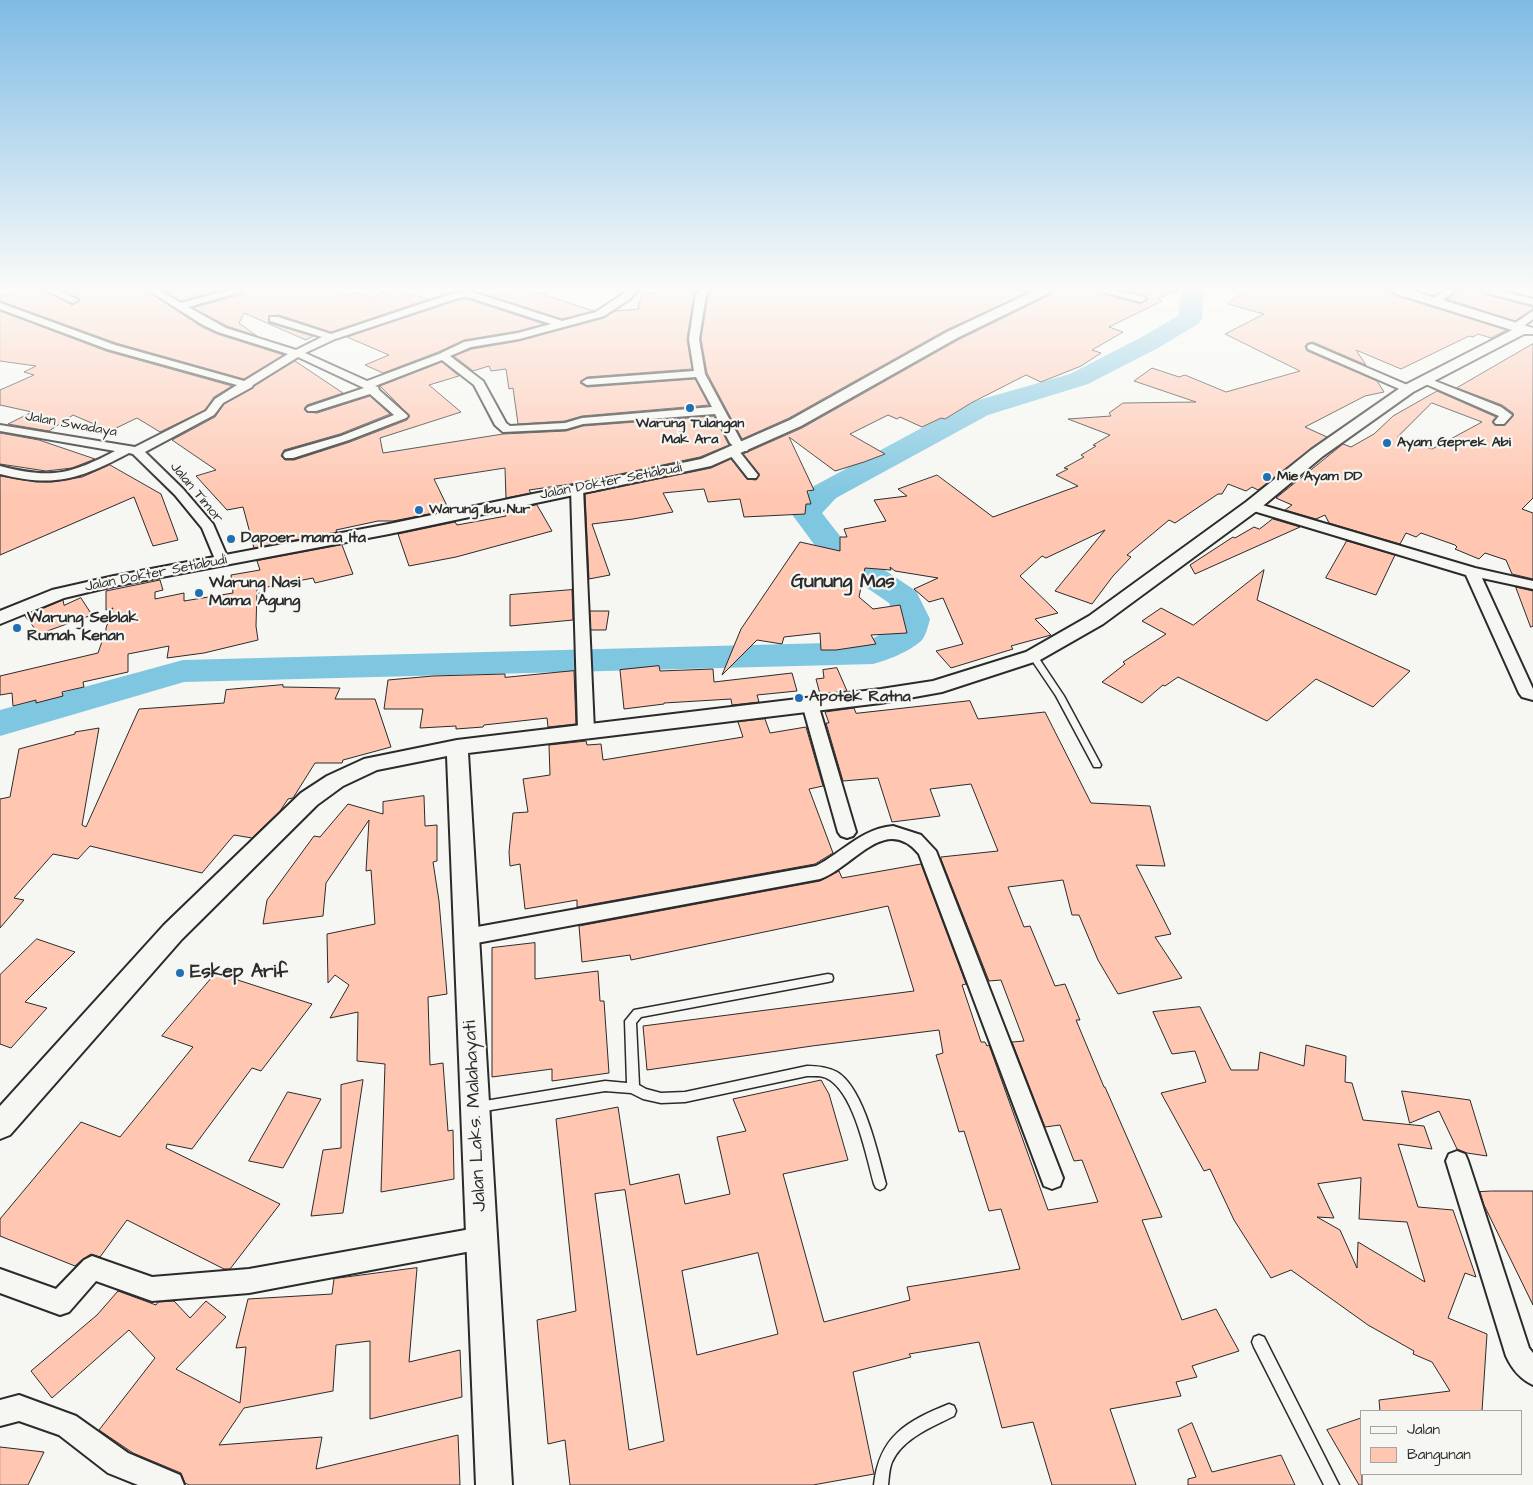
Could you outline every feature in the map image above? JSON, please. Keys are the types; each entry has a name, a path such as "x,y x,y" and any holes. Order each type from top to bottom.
{"street":[{"path":"155,359 248,385"},
{"path":"0,470 36,479 56,479 82,472 210,413 219,401 287,359"},
{"path":"289,455 345,438 402,416 370,387 311,359"},
{"path":"312,409 435,359"},
{"path":"447,359 479,383 501,425 506,430 566,426 582,421 717,410"},
{"path":"697,359 700,374 752,475"},
{"name":"Jalan Dokter Setiabudi","path":"0,618 58,594 114,581 389,528 705,463 738,450 818,411 909,359"},
{"path":"1346,359 1417,385 1497,409 1506,415 1500,422"},
{"path":"0,1126 173,932 309,799 335,781 372,764 457,747 881,696 935,687 1033,656 1096,620 1252,506 1317,453 1417,385 1464,359"},
{"path":"587,382 700,374"},
{"name":"Jalan Swadaya","path":"0,428 131,450"},
{"name":"Jalan Timor","path":"131,450 179,492 208,527 222,561"},
{"path":"577,488 586,730"},
{"path":"1252,506 1472,572 1533,585"},
{"path":"1472,572 1528,693 1533,695"},
{"path":"810,704 848,832"},
{"name":"Jalan Laks. Malahayati","path":"457,747 494,1485"},
{"path":"466,937 820,872 829,868 866,838 882,833 898,832 919,841 927,851 1052,1178"},
{"path":"1457,1161 1519,1356 1533,1372"},
{"path":"0,1281 60,1303 92,1268 152,1289 249,1281 482,1238"},
{"path":"0,1413 19,1408 67,1425 118,1464 170,1485"}],"lane":[{"path":"1033,656 1060,696 1097,765"},
{"path":"633,1088 629,1032 630,1020 638,1013 828,978"},
{"path":"476,1108 605,1086 633,1088 643,1094 661,1098 684,1097 807,1071 822,1071 832,1075 850,1094 864,1128 880,1184"},
{"path":"1260,1342 1332,1485"},
{"path":"881,1485 881,1470 893,1444 907,1433 949,1411"}],"building":[{"path":"0,359 136,359 232,386 214,397 205,410 160,432 137,418 110,431 73,415 49,431 8,424 32,412 0,405 0,390 34,375 24,372 36,366 0,361"},
{"path":"174,359 277,359 244,379"},
{"path":"379,359 419,359 383,373 365,365"},
{"path":"458,359 690,359 692,369 587,377 580,383 587,387 695,379 709,405 582,416 565,421 518,424 513,388 509,389 506,369 491,371 489,366 473,371"},
{"path":"705,359 894,359 789,418 742,439 707,373"},
{"path":"924,359 1091,359 1081,366 1041,382 1026,375 971,403 945,419 941,418 922,427 900,417 897,419 888,415 850,434 885,454 835,471 789,437 814,490 807,491 811,504 806,504 805,514 744,517 740,499 708,502 704,489 663,493 673,512 592,524 610,575 589,579 585,494 711,468 731,459 747,479 756,480 759,474 743,454 802,428"},
{"path":"1276,359 1326,359 1377,381 1384,392 1365,396 1305,427 1327,437 1258,490 1252,487 1246,491 1228,484 1222,494 1218,494 1175,523 1169,520 1127,555 1131,557 1113,576 1092,604 1055,591 1105,530 1046,558 1042,556 1020,576 1058,613 1035,619 1051,635 1011,646 1013,649 951,668 936,651 963,644 943,598 929,602 914,589 938,578 895,571 890,567 891,570 865,568 859,597 873,609 900,605 907,633 871,635 876,644 836,650 821,650 820,633 784,637 782,644 757,640 722,675 741,629 800,542 840,551 840,537 847,537 844,529 886,521 874,500 907,496 898,489 937,475 993,517 1078,486 1056,475 1068,469 1064,468 1084,457 1081,455 1110,435 1068,419 1111,416 1109,413 1123,403 1196,402 1134,381 1152,368 1179,377 1185,375 1226,392 1300,371"},
{"path":"1353,359 1362,359 1366,365"},
{"path":"1378,359 1421,359 1401,369"},
{"path":"1507,359 1533,359 1533,498 1522,509 1533,513 1533,579 1512,574 1506,560 1485,553 1479,559 1455,549 1457,547 1455,545 1421,533 1416,537 1406,533 1400,544 1329,523 1325,515 1316,519 1285,510 1292,505 1276,498 1343,444 1351,447 1374,434 1393,416 1437,391 1496,417 1492,422 1495,425 1505,425 1513,416 1513,413 1502,405 1457,388","holes":["1432,403 1482,422 1432,449 1398,437"]},
{"path":"295,361 343,393 307,405 304,409 307,412 317,413 370,396 390,414 340,434 284,450 281,456 285,460 294,460 350,442 407,420 409,415 380,386 442,362 459,376 429,385 461,412 380,438 383,453 503,434 566,431 583,426 714,416 729,445 700,457 578,483 529,490 531,493 506,498 505,468 434,479 449,510 393,521 378,521 336,530 337,532 254,548 243,507 227,510 196,476 216,470 172,440 215,417 224,404"},
{"path":"0,433 39,440 95,459 72,468 46,471 0,464"},
{"path":"110,465 161,494 178,540 153,546 134,497 0,555 0,476 36,482 52,482 82,477"},
{"path":"537,505 552,531 456,557 409,566 398,534 455,522 457,525 506,516 506,511"},
{"path":"1273,519 1300,527 1195,574 1190,565 1233,537 1235,538 1254,527 1259,529"},
{"path":"1347,541 1395,555 1376,595 1326,578"},
{"path":"342,545 353,574 315,583 313,578 257,589 256,626 258,640 204,653 167,658 169,646 128,654 128,672 83,682 84,687 62,692 63,696 36,703 36,700 13,706 12,693 0,695 0,676 98,653 105,633 106,636 106,628 113,608 106,610 106,591 160,580 163,590 155,592 155,599 184,593 184,601 233,593 231,575 260,570 257,561"},
{"path":"1264,570 1257,600 1410,671 1373,707 1316,679 1267,721 1178,677 1165,686 1163,685 1142,703 1102,682 1125,664 1123,662 1166,634 1142,621 1161,608 1193,625"},
{"path":"1516,587 1533,591 1533,626 1531,627"},
{"path":"572,590 573,620 510,626 510,595"},
{"path":"81,598 92,615 39,634 25,616 63,600 64,605"},
{"path":"590,611 609,611 606,630 591,630"},
{"path":"659,666 660,671 713,669 714,682 792,673 797,691 757,695 759,702 732,705 731,699 664,703 624,709 620,670"},
{"path":"837,668 847,691 820,694 816,679 824,678 823,670"},
{"path":"574,671 576,724 548,727 547,718 484,725 483,727 456,729 456,726 420,728 423,709 384,709 388,680 433,676 505,674 505,677"},
{"path":"283,685 283,687 340,688 335,699 375,699 391,747 343,760 342,763 315,763 293,798 288,799 280,811 252,838 234,835 202,873 90,846 78,859 53,854 14,898 24,900 0,928 0,799 10,797 19,749 75,734 75,732 99,728 82,825 86,827 139,709 224,703 226,690"},
{"path":"970,701 978,719 1045,712 1091,803 1150,806 1165,866 1136,865 1171,934 1155,937 1182,978 1118,994 1098,960 1079,915 1072,915 1063,880 1008,887 1024,927 1030,926 1055,986 1065,984 1080,1020 1076,1020 1162,1217 1142,1220 1182,1320 1216,1309 1239,1351 1192,1366 1197,1377 1176,1382 1181,1396 1110,1409 1136,1485 1052,1485 1033,1422 1002,1428 979,1342 909,1354 911,1357 853,1372 874,1474 813,1485 570,1485 565,1440 548,1444 537,1320 576,1311 556,1119 618,1107 630,1185 679,1174 685,1204 730,1194 717,1137 746,1131 733,1099 821,1080 829,1094 848,1160 783,1174 824,1322 910,1300 907,1287 1020,1269 1001,1209 989,1211 964,1131 959,1132 936,1055 943,1053 939,1030 647,1070 643,1026 914,991 888,906 631,960 630,955 582,962 579,926 820,881 839,871 842,878 921,864 966,984 962,985 981,1042 985,1042 987,1046 989,1045 1048,1210 1098,1202 1082,1160 1074,1161 1060,1125 1045,1127 1012,1042 1024,1041 1001,980 989,981 941,859 941,857 998,851 971,784 930,789 940,816 892,822 878,778 843,781 826,723 829,723 825,712 854,708 856,713","holes":["625,1190 664,1441 629,1450 595,1194","758,1253 778,1334 697,1355 682,1271"]},
{"path":"765,719 770,733 806,727 823,786 809,789 833,853 815,864 577,907 577,900 525,909 520,864 510,866 509,852 513,813 528,812 523,779 550,775 549,745 586,741 587,745 601,744 603,760 743,737 738,722"},
{"path":"424,796 425,826 437,825 437,861 433,862 439,901 447,994 428,997 430,1065 443,1063 448,1131 453,1130 454,1179 381,1192 385,1064 357,1061 358,1012 330,1018 349,985 335,975 328,983 327,934 375,924 371,870 366,871 369,820 326,883 323,916 263,924 267,900 314,836 320,837 348,804 383,814 383,802"},
{"path":"37,939 75,952 25,1002 47,1008 11,1048 0,1044 0,975"},
{"path":"535,943 535,979 598,971 600,1001 604,1001 609,1073 552,1081 552,1069 492,1077 492,948"},
{"path":"216,973 312,1004 261,1071 252,1068 192,1149 167,1144 166,1148 280,1204 230,1269 224,1269 127,1220 100,1257 91,1254 75,1266 0,1236 0,1219 81,1122 120,1137 193,1047 162,1036"},
{"path":"1200,1007 1231,1070 1258,1070 1260,1052 1304,1066 1306,1045 1346,1056 1345,1082 1352,1083 1363,1120 1424,1126 1432,1149 1398,1144 1418,1207 1453,1210 1476,1277 1465,1273 1448,1318 1487,1334 1482,1410 1380,1410 1379,1400 1450,1391 1432,1362 1413,1354 1414,1351 1368,1325 1291,1270 1271,1278 1234,1220 1210,1169 1204,1171 1161,1093 1206,1082 1195,1051 1172,1054 1153,1012","holes":["1361,1178 1359,1219 1407,1222 1425,1282 1358,1242 1357,1268 1340,1230 1317,1217 1334,1218 1318,1184"]},
{"path":"363,1080 343,1213 311,1216 323,1150 341,1148 341,1085"},
{"path":"1402,1091 1470,1100 1487,1156 1467,1153 1457,1149 1439,1111 1410,1123"},
{"path":"288,1092 321,1099 283,1168 249,1161"},
{"path":"1533,1191 1533,1305 1484,1205 1480,1192"},
{"path":"417,1268 409,1362 460,1350 462,1397 370,1419 370,1341 336,1345 333,1391 244,1408 219,1445 322,1437 316,1469 458,1435 460,1485 189,1485 185,1483 181,1473 133,1453 99,1430 155,1358 129,1330 52,1398 31,1371 97,1315 118,1291 156,1305 158,1302 174,1301 190,1318 206,1301 226,1317 176,1369 240,1403 246,1347 236,1348 248,1299 332,1294 334,1279"},
{"path":"1360,1419 1360,1475 1362,1475 1362,1485 1359,1485 1327,1430"},
{"path":"1192,1423 1212,1472 1281,1455 1295,1485 1188,1485 1188,1479 1196,1477 1178,1430"},
{"path":"0,1447 44,1452 28,1485 0,1485"}],"waterway":[{"path":"0,723 183,671 873,653 908,634 913,619 904,598 836,552 806,513 825,492 978,409 1079,379 1117,359"}],"place":[{"name":"Warung Tulangan Mak Ara","path":"690,408"},
{"name":"Ayam Geprek Abi","path":"1387,443"},
{"name":"Mie Ayam DD","path":"1267,477"},
{"name":"Warung Ibu Nur","path":"419,510"},
{"name":"Dapoer mama Ita","path":"231,539"},
{"name":"Warung Nasi Mama Agung","path":"199,593"},
{"name":"Warung Seblak Rumah Kenan","path":"17,628"},
{"name":"Apotek Ratna","path":"799,698"},
{"name":"Eskep Arif","path":"180,973"}],"district":[{"name":"Gunung Mas","path":"843,583"}]}
